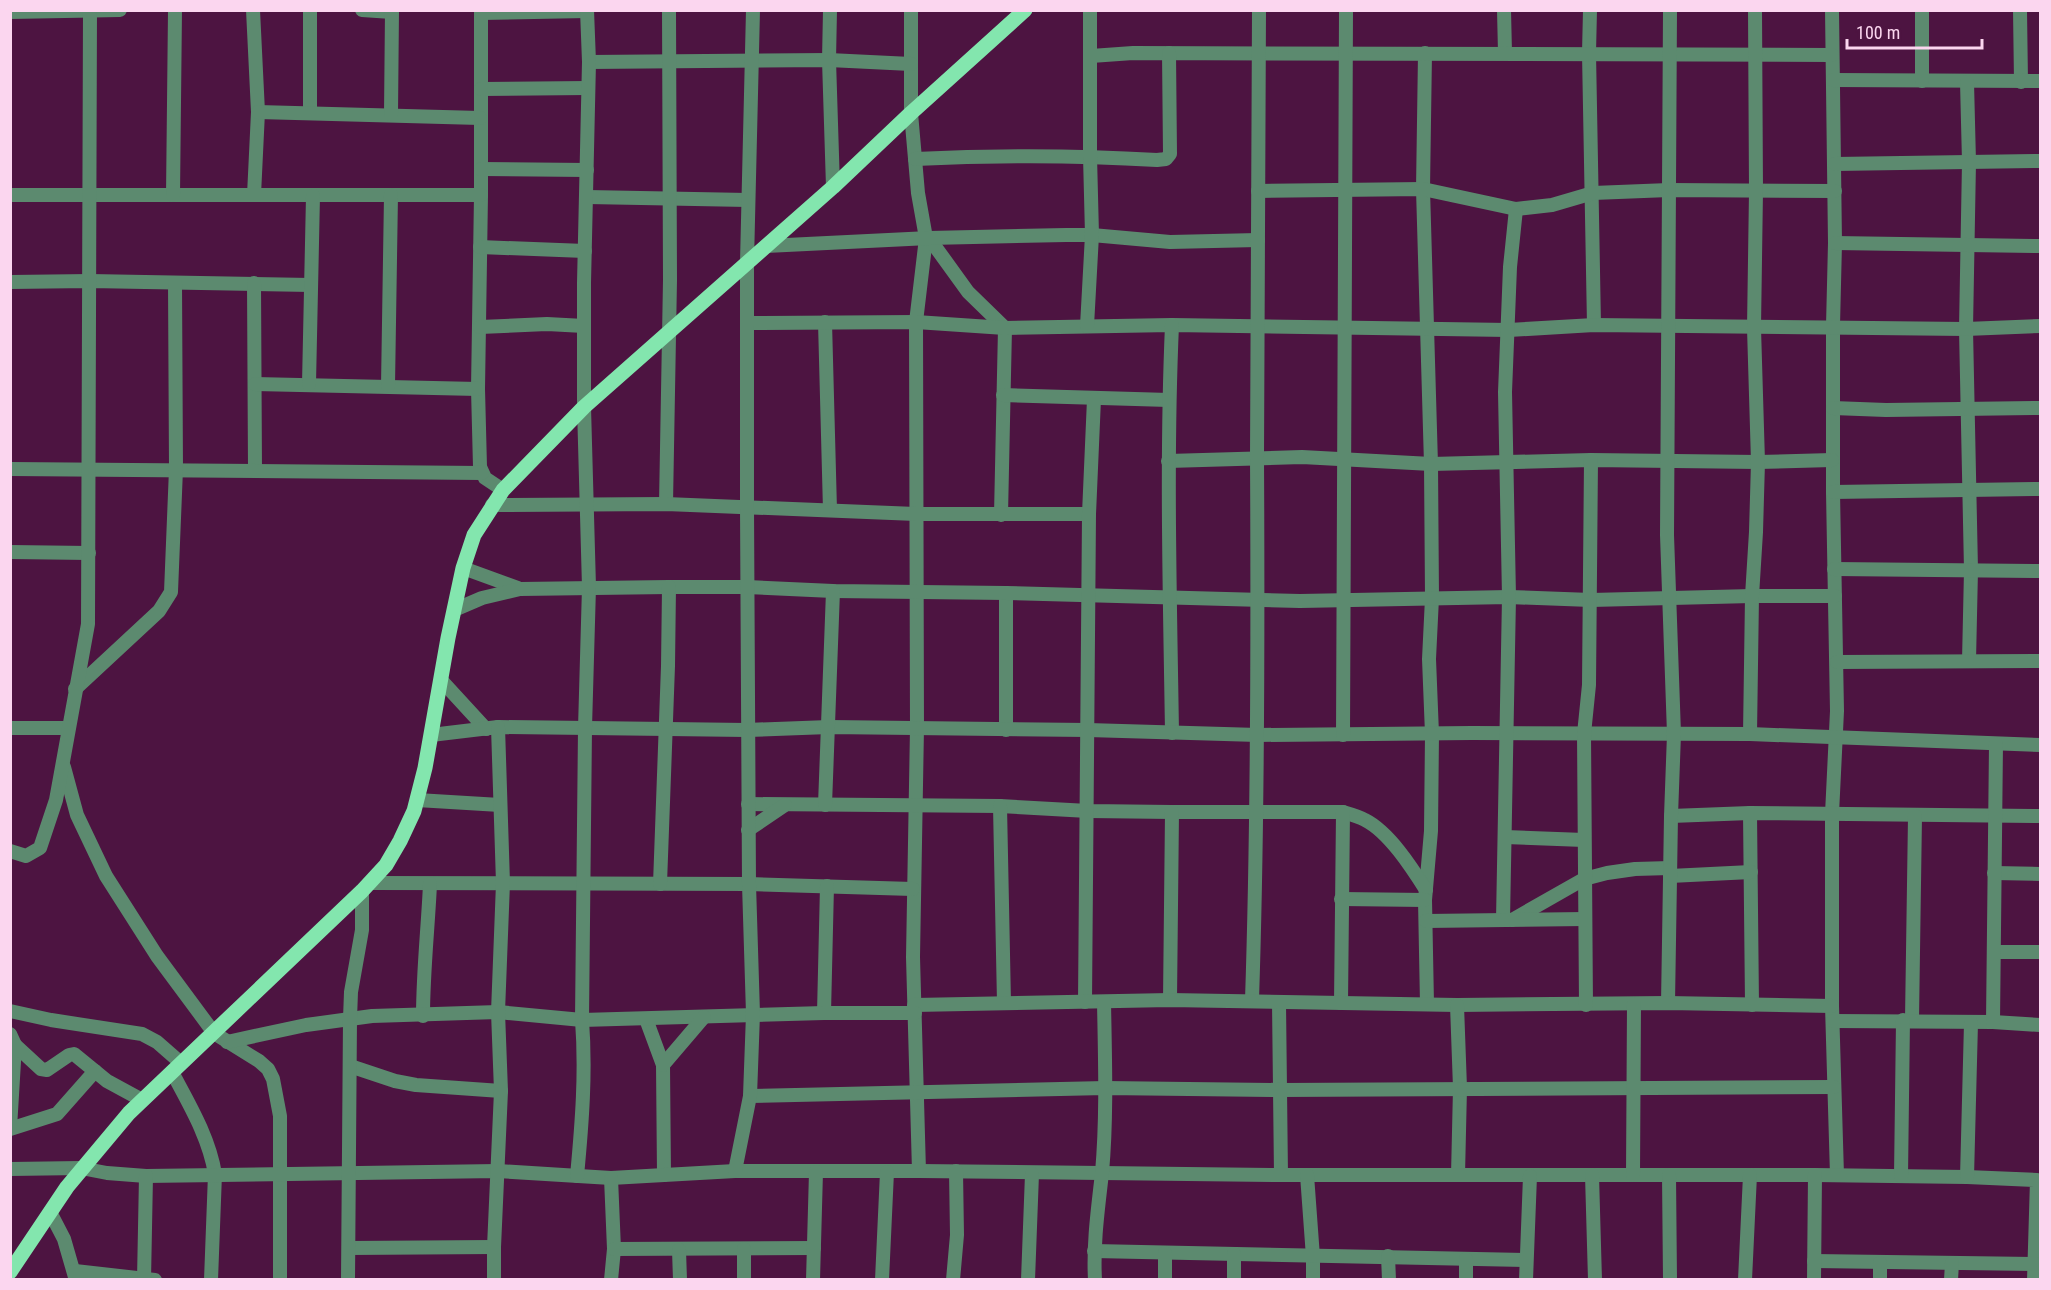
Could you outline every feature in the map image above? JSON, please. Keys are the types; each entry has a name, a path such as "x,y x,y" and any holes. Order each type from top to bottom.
{"main road":[{"path":"10,1272 17,1253 81,1168 142,1100 177,1067 221,1037 386,865 400,841 417,800 463,568 474,535 502,490 584,407 833,187 1025,10"}],"street":[{"path":"10,12 120,10"},
{"path":"173,195 175,10"},
{"path":"253,10 258,112 254,195"},
{"path":"310,10 310,112"},
{"path":"362,10 392,11 391,114"},
{"path":"666,504 669,331 669,10"},
{"path":"735,1171 750,1096 753,1014 747,730 747,262 753,10"},
{"path":"830,10 833,187"},
{"path":"911,10 911,113 918,194 927,238 916,322 917,728 913,889 919,1171"},
{"path":"1088,326 1092,235 1090,10"},
{"path":"1252,1000 1259,600 1257,458 1259,10"},
{"path":"1343,735 1346,10"},
{"path":"1504,10 1505,53"},
{"path":"1590,10 1594,325"},
{"path":"1668,1003 1674,734 1668,600 1670,10"},
{"path":"1750,734 1752,596 1758,462 1754,327 1755,10"},
{"path":"1832,10 1835,164 1832,460 1837,662 1832,814 1832,1014 1837,1175"},
{"path":"1922,10 1922,81"},
{"path":"2020,10 2021,82"},
{"path":"10,851 26,856 40,848 56,800 87,624 90,11"},
{"path":"482,473 478,388 481,195 480,11 587,11 589,62 584,407 589,587 582,1020 585,1061 577,1176"},
{"path":"915,159 980,156 1166,159 1170,154 1169,53"},
{"path":"1091,56 1169,53 1832,55"},
{"path":"1425,53 1423,189 1431,464 1432,598 1429,659 1432,734 1431,831 1426,895 1427,1004"},
{"path":"589,62 830,60 911,64"},
{"path":"1833,80 2040,81"},
{"path":"1967,82 1969,162 1966,329 1971,570 1969,661"},
{"path":"481,89 588,88"},
{"path":"258,112 480,118"},
{"path":"1835,164 2040,161"},
{"path":"481,169 587,170"},
{"path":"1258,191 1423,189 1516,209 1552,205 1593,193 1669,190 1835,191"},
{"path":"10,195 481,195"},
{"path":"388,386 391,195"},
{"path":"309,384 313,196"},
{"path":"587,197 748,200"},
{"path":"1508,920 1505,837 1509,597 1505,393 1510,267 1516,209"},
{"path":"766,246 927,238 1092,235 1125,240 1170,242 1258,240"},
{"path":"927,238 968,292 1005,328 1001,515"},
{"path":"1835,243 2040,246"},
{"path":"480,247 585,251"},
{"path":"10,282 311,285"},
{"path":"75,689 159,611 171,592 176,469 175,283"},
{"path":"254,283 255,471"},
{"path":"825,322 830,510"},
{"path":"748,323 916,322 1005,328 1172,325 1509,330 1594,325 1966,329 2040,326"},
{"path":"480,327 547,324 584,326"},
{"path":"1172,325 1168,460 1172,733"},
{"path":"255,384 478,388"},
{"path":"1003,395 1169,400"},
{"path":"1085,1002 1089,514 1094,399"},
{"path":"1833,408 1886,410 2040,408"},
{"path":"1168,460 1345,459 1431,464 1506,464 1591,460 1758,462 1832,460"},
{"path":"1586,1005 1584,734 1589,685 1591,460"},
{"path":"10,469 482,473 502,490"},
{"path":"1833,492 2040,489"},
{"path":"492,505 666,504 916,514 1089,514"},
{"path":"10,552 89,553"},
{"path":"463,568 519,589"},
{"path":"1834,569 2040,571"},
{"path":"454,610 482,598 519,589 669,586 833,591 1006,592 1259,600 1509,597 1668,600 1752,596 1834,596"},
{"path":"660,884 669,586"},
{"path":"825,805 833,591"},
{"path":"1006,592 1006,730"},
{"path":"1837,662 2040,661"},
{"path":"441,680 492,728 500,805 503,883 498,1012 501,1091 494,1280"},
{"path":"431,735 492,728 747,730 829,727 1088,730 1258,735 1750,734 2040,745"},
{"path":"10,728 68,728"},
{"path":"1993,1022 1996,744"},
{"path":"62,760 77,815 106,876 157,956 221,1037 259,1061 268,1069 273,1080 280,1116 280,1280"},
{"path":"417,800 500,805"},
{"path":"748,804 999,806 1088,811 1343,812 1367,820 1389,840 1410,865 1426,895"},
{"path":"748,830 785,805"},
{"path":"999,806 1004,1003"},
{"path":"1170,1000 1172,812"},
{"path":"1341,1003 1343,812"},
{"path":"1671,816 1750,813 2040,816"},
{"path":"1750,813 1752,1005"},
{"path":"1901,1176 1915,816"},
{"path":"1505,837 1584,840"},
{"path":"1508,920 1584,879 1607,873 1635,869 1670,872 1750,872"},
{"path":"1994,873 2040,874"},
{"path":"348,1280 347,1172 351,992 362,930 366,887 584,882 913,889"},
{"path":"423,1016 430,884"},
{"path":"824,1013 827,886"},
{"path":"1341,899 1426,895"},
{"path":"1426,921 1585,919"},
{"path":"1994,952 2040,952"},
{"path":"221,1037 372,1016 498,1012 582,1020 646,1019 914,1009 1004,1003 1170,1000 1457,1005 1668,1003 1752,1005 1907,1020 2040,1025"},
{"path":"1095,1280 1094,1251 1102,1173 1105,1088 1104,1002"},
{"path":"1279,1003 1281,1175"},
{"path":"1633,1175 1634,1004"},
{"path":"1457,1005 1460,1088 1458,1175"},
{"path":"10,1011 62,1022 142,1034 157,1042 177,1067 207,1142 215,1174 211,1280"},
{"path":"663,1065 704,1017"},
{"path":"646,1019 663,1065 664,1175"},
{"path":"1967,1177 1971,1023"},
{"path":"13,1040 10,1129 57,1114 95,1071"},
{"path":"13,1040 41,1069 52,1068 69,1055 74,1054 107,1081 142,1100"},
{"path":"350,1066 395,1081 416,1085 501,1091"},
{"path":"750,1096 1105,1088 1281,1090 1834,1087"},
{"path":"10,1169 81,1168 146,1176 498,1171 611,1178 735,1171 2039,1177 2034,1280"},
{"path":"813,1280 816,1172"},
{"path":"882,1280 887,1172"},
{"path":"953,1280 957,1234 956,1172"},
{"path":"1028,1280 1032,1174"},
{"path":"1307,1175 1313,1280"},
{"path":"1592,1175 1595,1280"},
{"path":"1669,1175 1670,1280"},
{"path":"1746,1280 1750,1175"},
{"path":"1814,1280 1815,1175"},
{"path":"50,1212 64,1239 75,1275 147,1279 146,1176"},
{"path":"1526,1280 1530,1176"},
{"path":"611,1178 614,1249 611,1280"},
{"path":"349,1248 494,1247"},
{"path":"614,1249 814,1248"},
{"path":"744,1249 744,1280"},
{"path":"679,1250 680,1280"},
{"path":"1094,1251 1525,1260"},
{"path":"1165,1253 1165,1280"},
{"path":"1233,1280 1234,1254"},
{"path":"1388,1256 1389,1280"},
{"path":"1466,1259 1466,1280"},
{"path":"1814,1261 2035,1264"},
{"path":"1880,1263 1880,1280"},
{"path":"1951,1280 1952,1263"}]}
